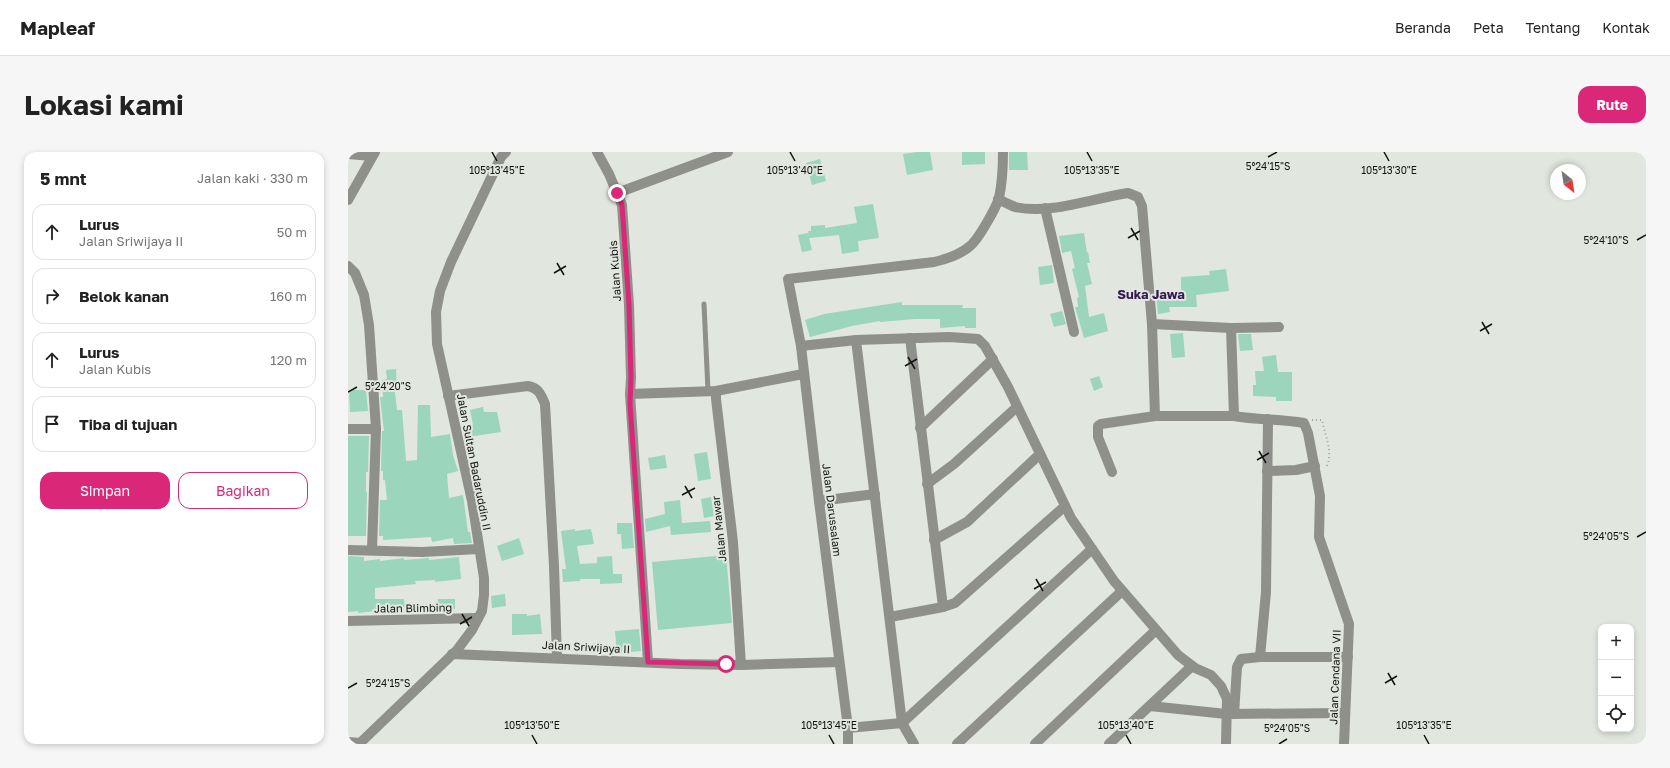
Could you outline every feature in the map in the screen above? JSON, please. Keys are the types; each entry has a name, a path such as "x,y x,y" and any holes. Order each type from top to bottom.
{"street":[{"name":"Jalan Sultan Badaruddin II","path":"360,743 452,654 472,630 482,611 484,595 472,501 437,344 436,312 440,291 470,221 501,157 506,152"},
{"name":"Jalan Kubis","path":"597,152 609,174 622,205 629,305 630,394 648,662"},
{"path":"617,193 728,152"},
{"path":"1003,152 1003,164 998,199 1014,206 1045,208 1128,193 1138,197 1142,206 1152,324 1155,416"},
{"path":"348,154 374,154 348,200"},
{"name":"Jalan Darussalam","path":"848,744 848,728 818,501 801,346 788,279 934,262 951,258 970,246 978,237 998,199"},
{"path":"1045,208 1074,332"},
{"path":"348,266 355,273 364,295 369,324 376,429 372,550"},
{"path":"1152,324 1231,328 1279,327"},
{"path":"1231,328 1234,416"},
{"path":"801,346 856,340 962,337 978,339 986,346 1065,506 1092,549 1122,591 1178,655 1192,666 1211,674 1221,686 1227,699 1230,714"},
{"path":"910,338 943,607"},
{"path":"856,340 902,723 914,744"},
{"path":"920,428 993,359"},
{"path":"630,394 712,391 803,374"},
{"path":"448,396 528,386 540,392 545,404 554,566 557,658"},
{"name":"Jalan Mawar","path":"712,391 716,400 733,542 742,665"},
{"path":"927,484 954,464 1017,407"},
{"path":"1112,472 1098,437 1098,426 1101,424 1155,416 1234,416 1304,423"},
{"path":"1260,657 1266,592 1268,419"},
{"name":"Jalan Cendana VII","path":"1304,423 1308,433 1320,496 1319,537 1349,624 1344,744"},
{"path":"348,429 376,429"},
{"path":"934,540 967,522 1040,454"},
{"path":"1267,470 1296,470 1315,466"},
{"path":"818,501 875,494"},
{"path":"890,617 943,607 954,602 1065,506"},
{"path":"348,550 422,552 479,549"},
{"path":"848,728 902,723 1092,549"},
{"path":"957,744 1122,591"},
{"name":"Jalan Blimbing","path":"348,621 478,618"},
{"path":"1039,743 1156,630"},
{"name":"Jalan Sriwijaya II","path":"452,654 742,665 839,662"},
{"path":"1226,744 1238,667 1241,659 1260,657 1348,657"},
{"path":"1110,744 1192,666"},
{"path":"1150,706 1230,714 1345,713"},
{"path":"348,742 360,743"}],"lane":[{"path":"704,304 712,391"}],"path":[{"path":"1304,423 1315,419 1322,420 1330,449 1328,463 1318,482"}],"building":[{"path":"930,152 933,170 907,175 903,154"},
{"path":"962,152 985,152 985,164 962,165"},
{"path":"1009,152 1027,152 1028,170 1009,170"},
{"path":"820,159 826,181 812,185 806,163"},
{"path":"873,204 879,238 858,241 859,251 842,254 839,235 809,238 812,250 802,252 798,235 808,233 809,237 808,231 811,231 811,226 825,225 825,228 857,223 854,207"},
{"path":"1084,233 1090,263 1087,263 1092,284 1085,286 1089,317 1104,313 1108,331 1084,338 1075,307 1078,307 1077,298 1079,297 1072,269 1075,268 1071,251 1062,253 1059,236"},
{"path":"1052,265 1054,283 1040,285 1038,267"},
{"path":"1226,269 1229,291 1196,295 1197,307 1169,307 1170,312 1158,314 1156,295 1181,292 1181,277 1210,275 1209,271"},
{"path":"902,302 902,305 963,305 962,308 976,308 976,328 965,328 965,326 940,328 940,319 915,319 880,321 852,326 810,337 805,320 824,314"},
{"path":"1062,311 1066,324 1054,327 1050,314"},
{"path":"1183,333 1185,357 1172,358 1170,334"},
{"path":"1238,334 1251,334 1253,350 1240,351"},
{"path":"1276,355 1278,372 1292,372 1292,401 1276,401 1276,397 1253,396 1253,385 1256,385 1255,371 1264,371 1262,357"},
{"path":"396,369 397,391 395,392 397,410 402,410 406,461 417,460 418,405 430,405 431,437 450,434 453,455 458,471 447,474 449,498 463,495 468,532 470,532 472,543 454,544 453,538 432,542 431,537 383,540 383,536 379,536 380,500 387,500 385,480 383,480 383,471 381,471 382,431 384,431 380,397 383,397 382,380 387,379 386,370"},
{"path":"1099,376 1103,387 1094,391 1090,379"},
{"path":"349,390 366,390 368,411 350,412"},
{"path":"483,407 484,412 497,412 501,432 468,437 466,427 473,425 470,410"},
{"path":"348,436 369,436 368,472 366,472 366,536 348,536"},
{"path":"707,452 711,479 698,481 694,454"},
{"path":"665,455 667,468 650,470 648,458"},
{"path":"711,497 714,516 704,518 701,499"},
{"path":"680,500 682,523 710,521 711,532 671,535 670,526 646,532 645,519 665,514 664,502"},
{"path":"617,523 632,523 634,548 622,549 621,534 617,534"},
{"path":"575,529 575,531 591,529 594,544 577,546 580,564 597,563 597,557 612,556 613,574 622,574 622,583 600,584 600,579 580,579 580,581 563,582 562,569 566,569 561,531"},
{"path":"519,538 524,554 502,561 497,546"},
{"path":"726,555 732,623 658,630 652,562"},
{"path":"348,556 364,557 364,561 404,558 404,560 429,558 429,560 459,557 461,579 435,582 435,580 415,581 416,584 375,588 375,599 404,599 405,607 358,613 358,611 348,612"},
{"path":"505,594 506,606 492,608 491,596"},
{"path":"438,599 455,599 455,609 437,609"},
{"path":"512,614 527,614 527,616 540,614 542,634 512,635"},
{"path":"639,629 641,651 617,653 615,631"}],"district":[{"name":"Suka Jawa","path":"1151,294"}],"route":[{"path":"617,193 622,205 629,305 631,378 630,404 648,662 726,664"}]}
